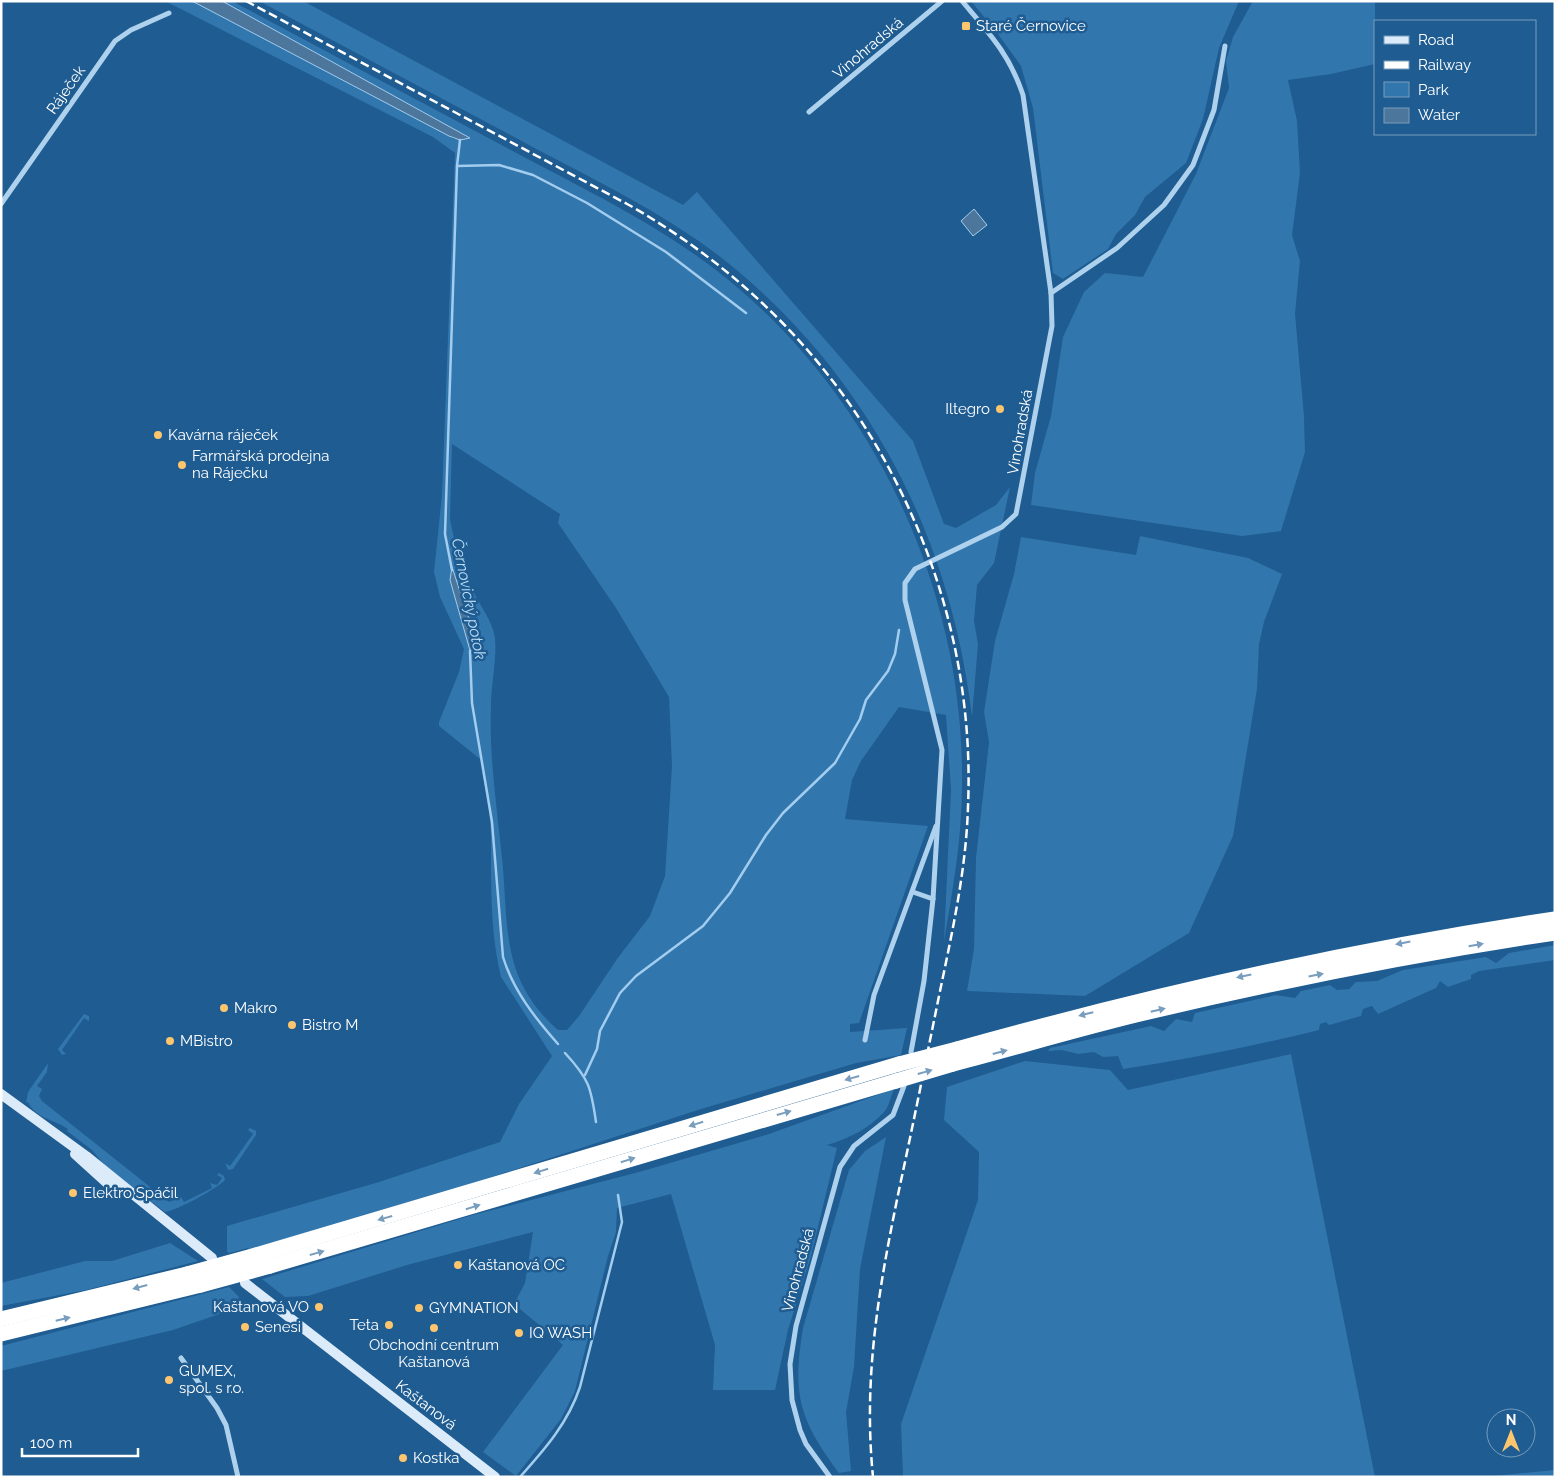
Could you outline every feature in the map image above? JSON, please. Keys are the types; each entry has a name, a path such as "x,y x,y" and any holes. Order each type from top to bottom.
{"highway":[{"path":"1,1319 256,1256 899,1064 1131,1003 1286,967 1411,941 1555,919"},
{"path":"1,1334 201,1285 270,1266 900,1084 953,1064 1134,1016 1288,981 1412,956 1555,932"}],"main road":[{"path":"1,1094 62,1141 83,1163 107,1183 129,1192 212,1258"},
{"name":"Kaštanová","path":"245,1283 495,1477"}],"street":[{"name":"Vinohradská","path":"809,112 942,1"},
{"name":"Vinohradská","path":"911,1052 924,981 933,899 942,750 905,600 905,583 910,574 922,565 1002,527 1016,514 1052,326 1051,293 1021,89 1006,54 962,1"},
{"name":"Ráječek","path":"1,204 116,41 130,30 169,13"},
{"path":"1051,293 1117,248 1164,205 1193,165 1214,110 1225,46"},
{"name":"Vinohradská","path":"865,1040 874,995 938,819"},
{"path":"913,892 933,899"},
{"name":"Vinohradská","path":"830,1477 806,1444 794,1408 790,1369 796,1326 840,1167 854,1146 893,1115 900,1084"},
{"path":"182,1358 218,1408 226,1426 238,1477"}],"green space":[{"path":"165,1 192,1 454,139 469,138 221,1 232,1 613,204 664,234 712,267 768,316 818,371 861,431 897,497 926,566 946,637 959,711 962,805 954,883 944,941 951,790 946,715 899,707 861,761 852,780 845,819 928,826 859,1023 850,1024 850,1032 907,1028 901,1055 856,1063 698,1110 473,1183 249,1250 248,1248 230,1253 227,1252 227,1226 379,1182 500,1142 519,1104 552,1056 501,977 493,926 490,819 480,759 439,726 459,672 464,649 440,597 434,572 442,495 455,153 433,137","holes":["452,444 560,514 558,523 616,608 669,697 672,766 665,876 650,916 567,1030 558,1030 532,1001 520,980 511,953 491,747 491,698 495,638 491,625 468,579 450,519","452,568 471,625 471,652 450,580"]},
{"path":"259,1 303,1 683,205 697,192 913,441 944,524 956,528 996,505 1010,487 994,563 977,585 974,621 978,644 972,717 961,650 944,586 922,523 894,463 860,407 820,353 774,304 723,259 653,212 604,184"},
{"path":"971,1 1239,1 1219,48 1203,119 1186,163 1145,197 1135,215 1116,234 1108,249 1063,279 1053,273 1033,108 1021,66"},
{"path":"1253,1 1375,1 1374,64 1331,74 1288,80 1297,121 1300,173 1292,235 1300,261 1295,314 1304,416 1305,452 1281,531 1242,536 1031,505 1035,473 1051,416 1063,337 1084,292 1105,273 1143,277 1196,174 1229,88 1226,61 1233,37"},
{"path":"1140,536 1248,558 1282,574 1264,622 1259,644 1257,689 1233,836 1189,933 1085,996 967,991 974,949 976,858 989,742 984,712 995,641 1014,574 1021,537 1136,555"},
{"path":"1555,945 1555,960 1479,971 1471,975 1471,979 1448,987 1440,981 1436,988 1378,1014 1372,1006 1363,1009 1361,1016 1329,1025 1326,1022 1320,1024 1319,1030 1246,1047 1123,1069 1118,1056 1103,1057 1094,1052 1078,1054 1062,1050 1048,1051 1050,1048 1151,1026 1164,1031 1176,1019 1192,1022 1195,1013 1276,995 1295,998 1301,991 1330,985 1337,990 1349,989 1356,982 1377,981 1403,970 1486,957 1496,963 1509,953"},
{"path":"84,1014 89,1016 89,1021 84,1018 62,1050 66,1054 62,1055 58,1049"},
{"path":"1291,1054 1375,1477 903,1477 901,1424 978,1200 979,1152 944,1120 947,1087 1025,1061 1110,1070 1128,1090"},
{"path":"48,1063 47,1072 37,1086 42,1089 39,1096 42,1101 169,1202 181,1197 184,1202 212,1188 210,1183 217,1185 222,1178 217,1175 219,1173 224,1176 225,1180 197,1199 165,1212 107,1168 92,1150 67,1131 68,1129 41,1116 28,1102 26,1103 28,1092"},
{"path":"894,1089 886,1109 873,1123 843,1140 827,1145 837,1148 811,1256 788,1330 775,1390 713,1390 715,1345 671,1194 617,1208 616,1232 608,1256 575,1391 561,1419 516,1476 483,1452 563,1345 514,1304 525,1283 533,1232 407,1265 308,1296 285,1297 262,1279 473,1215 639,1172 769,1134"},
{"path":"250,1128 256,1131 256,1135 233,1169 228,1170 225,1163 230,1166 253,1134 248,1130"},
{"path":"886,1137 860,1269 854,1367 846,1412 851,1471 839,1473 815,1437 802,1405 798,1371 803,1328 849,1170 865,1151"},
{"path":"170,1243 198,1261 86,1290 1,1306 1,1283 85,1261 112,1261"},
{"path":"229,1287 239,1297 234,1309 173,1330 1,1371 1,1346"},
{"path":"1555,1470 1555,1477 1484,1477"}],"water":[{"path":"192,1 222,1 470,138 460,140 449,136"},
{"path":"974,209 987,225 973,236 961,221"},
{"path":"452,567 471,625 471,654 450,580"}],"waterway":[{"name":"Černovický potok","path":"452,570 445,534 457,166 460,140"},
{"path":"457,166 499,165 533,175 587,203 666,252 746,313"},
{"path":"585,1075 597,1049 600,1031 620,993 636,976 703,926 730,893 766,835 783,813 835,763 860,719 866,700 888,671 895,654 899,630"},
{"name":"Černovický potok","path":"470,651 472,703 492,822 503,957 519,992 541,1024 558,1044"},
{"name":"Černovický potok","path":"565,1053 588,1084 596,1122"},
{"name":"Černovický potok","path":"520,1477 547,1446 562,1424 580,1387 622,1222 618,1195"}],"railway":[{"path":"246,1 629,205 670,230 709,258 746,288 780,320 812,355 841,392 868,432 892,474 911,513 941,594 952,635 966,720 968,807 967,831 958,902 879,1297 870,1404 873,1477"}],"place":[{"name":"Staré Černovice","path":"966,26"},
{"name":"Iltegro","path":"1000,409"},
{"name":"Kavárna ráječek","path":"158,435"},
{"name":"Farmářská prodejna na Ráječku","path":"182,465"},
{"name":"Makro","path":"224,1008"},
{"name":"Bistro M","path":"292,1025"},
{"name":"MBistro","path":"170,1041"},
{"name":"Elektro Spáčil","path":"73,1193"},
{"name":"Kaštanová OC","path":"458,1265"},
{"name":"Kaštanová VO","path":"319,1307"},
{"name":"GYMNATION","path":"419,1308"},
{"name":"Teta","path":"389,1325"},
{"name":"Senesi","path":"245,1327"},
{"name":"Obchodní centrum Kaštanová","path":"434,1328"},
{"name":"IQ WASH","path":"519,1333"},
{"name":"GUMEX, spol. s r.o.","path":"169,1380"},
{"name":"Kostka","path":"403,1458"}]}
